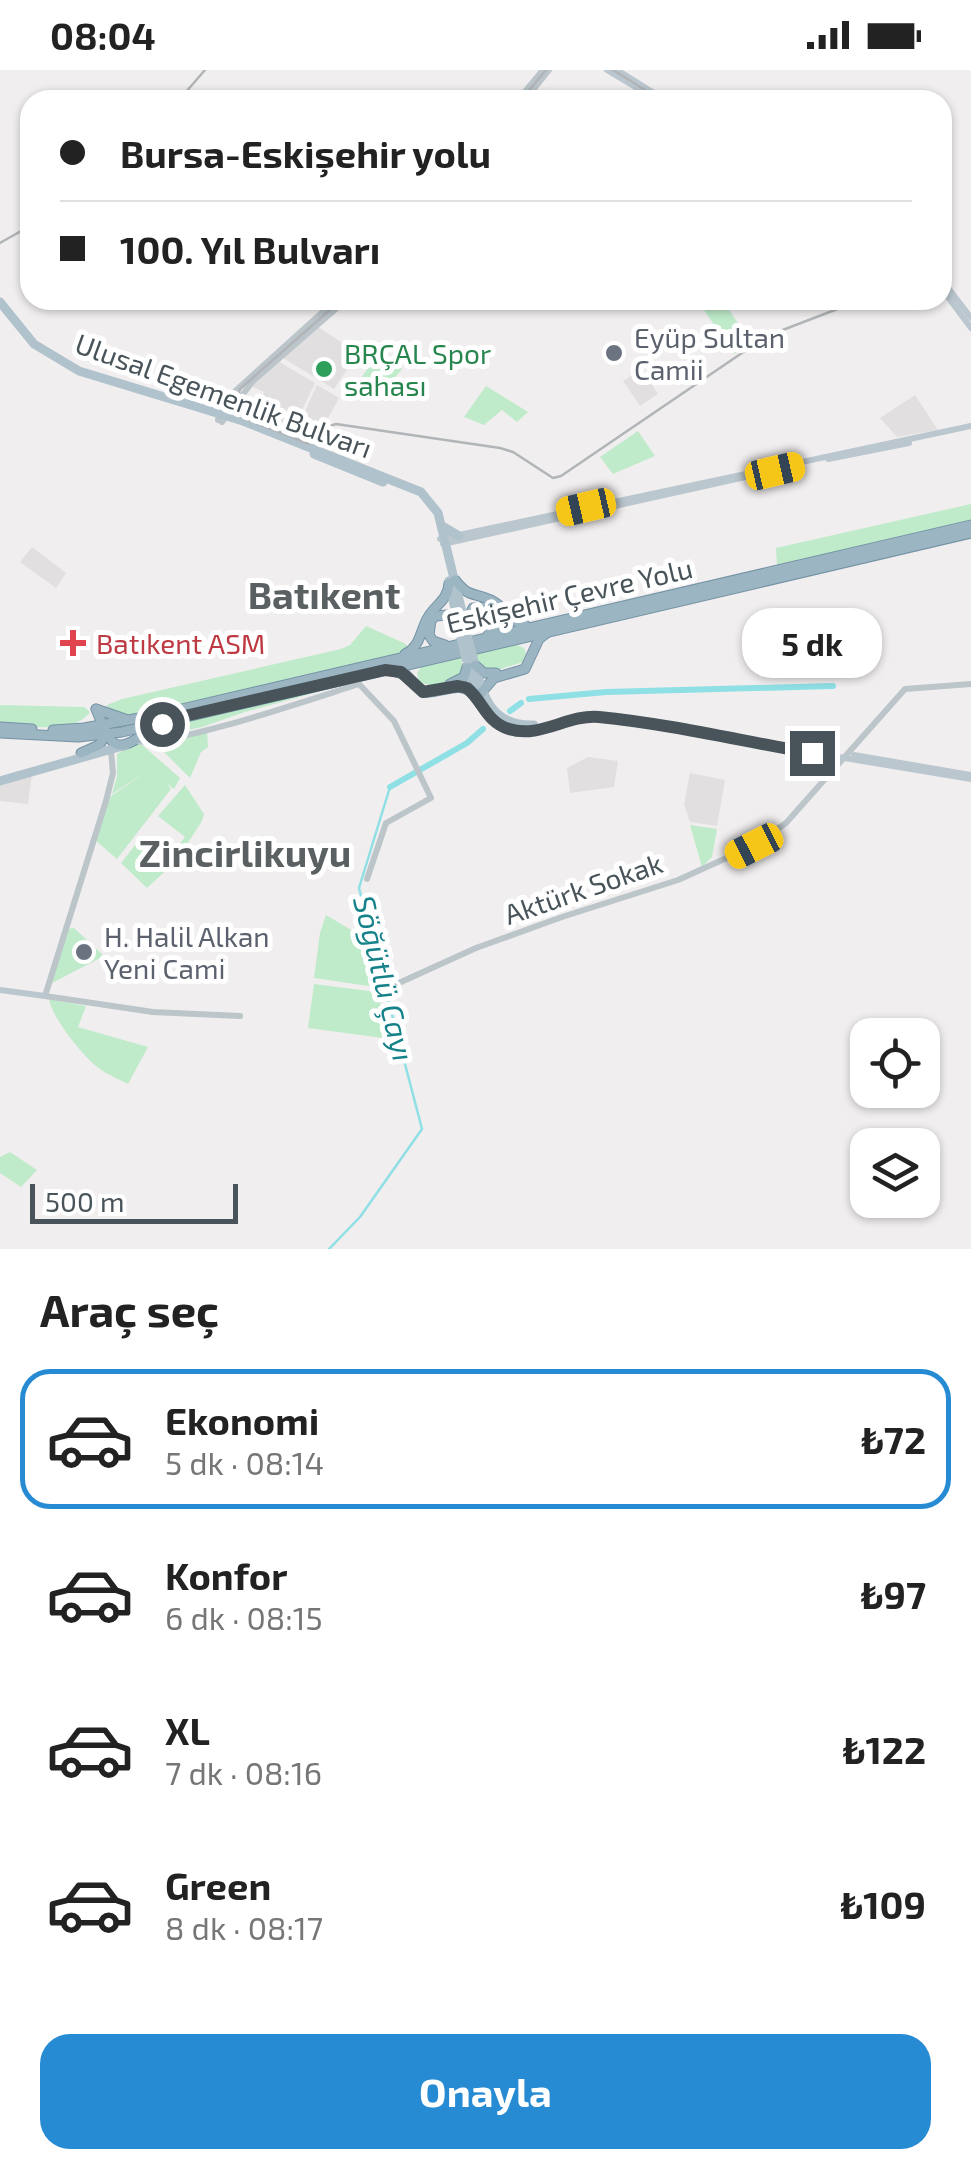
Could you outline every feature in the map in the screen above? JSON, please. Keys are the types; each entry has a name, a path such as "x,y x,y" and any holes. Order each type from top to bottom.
{"highway":[{"name":"Eskişehir Çevre Yolu","path":"384,666 461,634 486,637 538,626 971,525"},
{"name":"Eskişehir Çevre Yolu","path":"0,730 78,736 133,720 433,658 971,534"},
{"path":"104,730 176,718 384,666 414,648 431,612 446,597 452,582 468,594 496,603 512,621 538,626"},
{"path":"461,634 473,608 490,608 497,616 497,624 486,637"},
{"path":"384,666 401,672 423,692 458,686 478,694 494,678 520,672 529,665 539,639 550,631"},
{"path":"433,658 416,670 417,681 423,687 457,682 464,677 470,662 488,674 524,664 529,654 526,646 504,642"},
{"path":"96,709 112,744 130,743 176,718"},
{"path":"96,709 133,720"},
{"path":"63,730 87,722 96,709"},
{"name":"Eskişehir Çevre Yolu","path":"0,730 104,730"},
{"path":"81,753 94,748 104,730"},
{"path":"78,736 86,744 81,753"}],"main road":[{"path":"607,70 640,90"},
{"path":"617,70 649,90"},
{"path":"952,293 971,318"},
{"name":"Ulusal Egemenlik Bulvarı","path":"0,302 34,344 64,364 97,379 196,408 416,496 430,508 448,541 461,634 478,694"},
{"path":"952,302 971,328"},
{"name":"Ulusal Egemenlik Bulvarı","path":"0,310 31,349 70,373 243,422 412,488 431,501 442,526 448,541 452,582"},
{"path":"448,541 971,428"},
{"path":"478,694 492,711 519,725 586,712 737,742 971,777"},
{"path":"0,778 130,743"},
{"path":"0,778 81,753"},
{"path":"0,990 45,996"}],"street":[{"path":"529,90 546,70"},
{"path":"196,408 213,406 225,399 325,310"},
{"path":"221,418 253,381 335,310"},
{"path":"221,418 225,399"},
{"path":"235,406 243,422"},
{"path":"130,743 204,729 359,684 394,720 431,798 386,822 367,879"},
{"name":"Aktürk Sokak","path":"386,988 476,948 678,880 754,846 786,823 905,690 971,684"},
{"path":"110,751 113,773 45,996 153,1012 240,1016"}],"shaded area":[{"path":"318,327 358,353 334,389 283,358"},
{"path":"278,361 315,383 290,435 253,420 264,392 251,386"},
{"path":"641,369 658,394 640,406 623,381"},
{"path":"317,385 339,398 316,440 293,437"},
{"path":"915,395 938,430 897,437 880,418"},
{"path":"32,547 66,573 56,588 20,562"},
{"path":"588,757 618,761 614,787 570,793 567,768"},
{"path":"690,773 725,780 717,826 690,822 684,804"},
{"path":"32,774 28,804 0,801 0,783"}],"green space":[{"path":"704,310 729,310 749,339 734,354"},
{"path":"379,352 402,369 377,393 357,384"},
{"path":"486,386 528,412 517,422 502,410 484,425 464,417"},
{"path":"638,431 655,456 613,474 600,457"},
{"path":"971,504 971,521 777,566 776,548"},
{"path":"366,626 410,648 391,656 135,716 124,717 106,710 107,705 122,699 341,649 350,645"},
{"path":"514,644 524,648 523,662 491,672 484,671 476,658 477,653"},
{"path":"461,656 464,674 459,678 436,685 419,681 417,673 422,666"},
{"path":"354,682 202,727 145,739 161,726"},
{"path":"0,705 84,707 90,712 73,724 35,727 0,723"},
{"path":"207,730 208,747 201,752 190,778 154,742"},
{"path":"141,744 180,778 174,789 167,784 171,789 117,859 95,840 111,796 149,770 112,794 117,754"},
{"path":"185,785 204,814 202,821 176,861 147,888 121,863 136,844 155,861 167,861 185,837 158,816"},
{"path":"690,825 717,829 712,857 702,867"},
{"path":"326,915 363,937 376,987 314,978"},
{"path":"74,928 104,956 52,983 67,929"},
{"path":"314,984 377,992 390,1039 308,1028"},
{"path":"49,999 86,1006 78,1027 148,1047 128,1084 103,1071 86,1056 62,1027"},
{"path":"10,1152 37,1170 21,1187 0,1173 0,1157"}],"waterway":[{"path":"529,699 606,692 833,686"},
{"path":"510,711 521,703"},
{"name":"Söğütlü Çayı","path":"390,787 467,743 483,729"},
{"name":"Söğütlü Çayı","path":"329,1249 360,1217 422,1129 359,888 390,787"}],"tram line":[{"path":"188,90 205,70"},
{"path":"529,90 546,70"},
{"path":"613,70 645,90"},
{"path":"0,243 20,232"},
{"path":"330,310 240,389 236,404 246,419 309,444 317,441 324,428 336,424 500,448 553,478 767,336 835,310"}],"place":[{"name":"Eyüp Sultan Camii","path":"614,353"},
{"name":"BRÇAL Spor sahası","path":"324,369"},
{"name":"Batıkent ASM","path":"73,643"},
{"name":"H. Halil Alkan Yeni Cami","path":"84,952"}],"district":[{"name":"Batıkent","path":"324,594"},
{"name":"Zincirlikuyu","path":"245,852"}],"route":[{"path":"162,724 385,670 401,672 423,692 467,688 489,718 520,732 594,717 812,753"}]}
